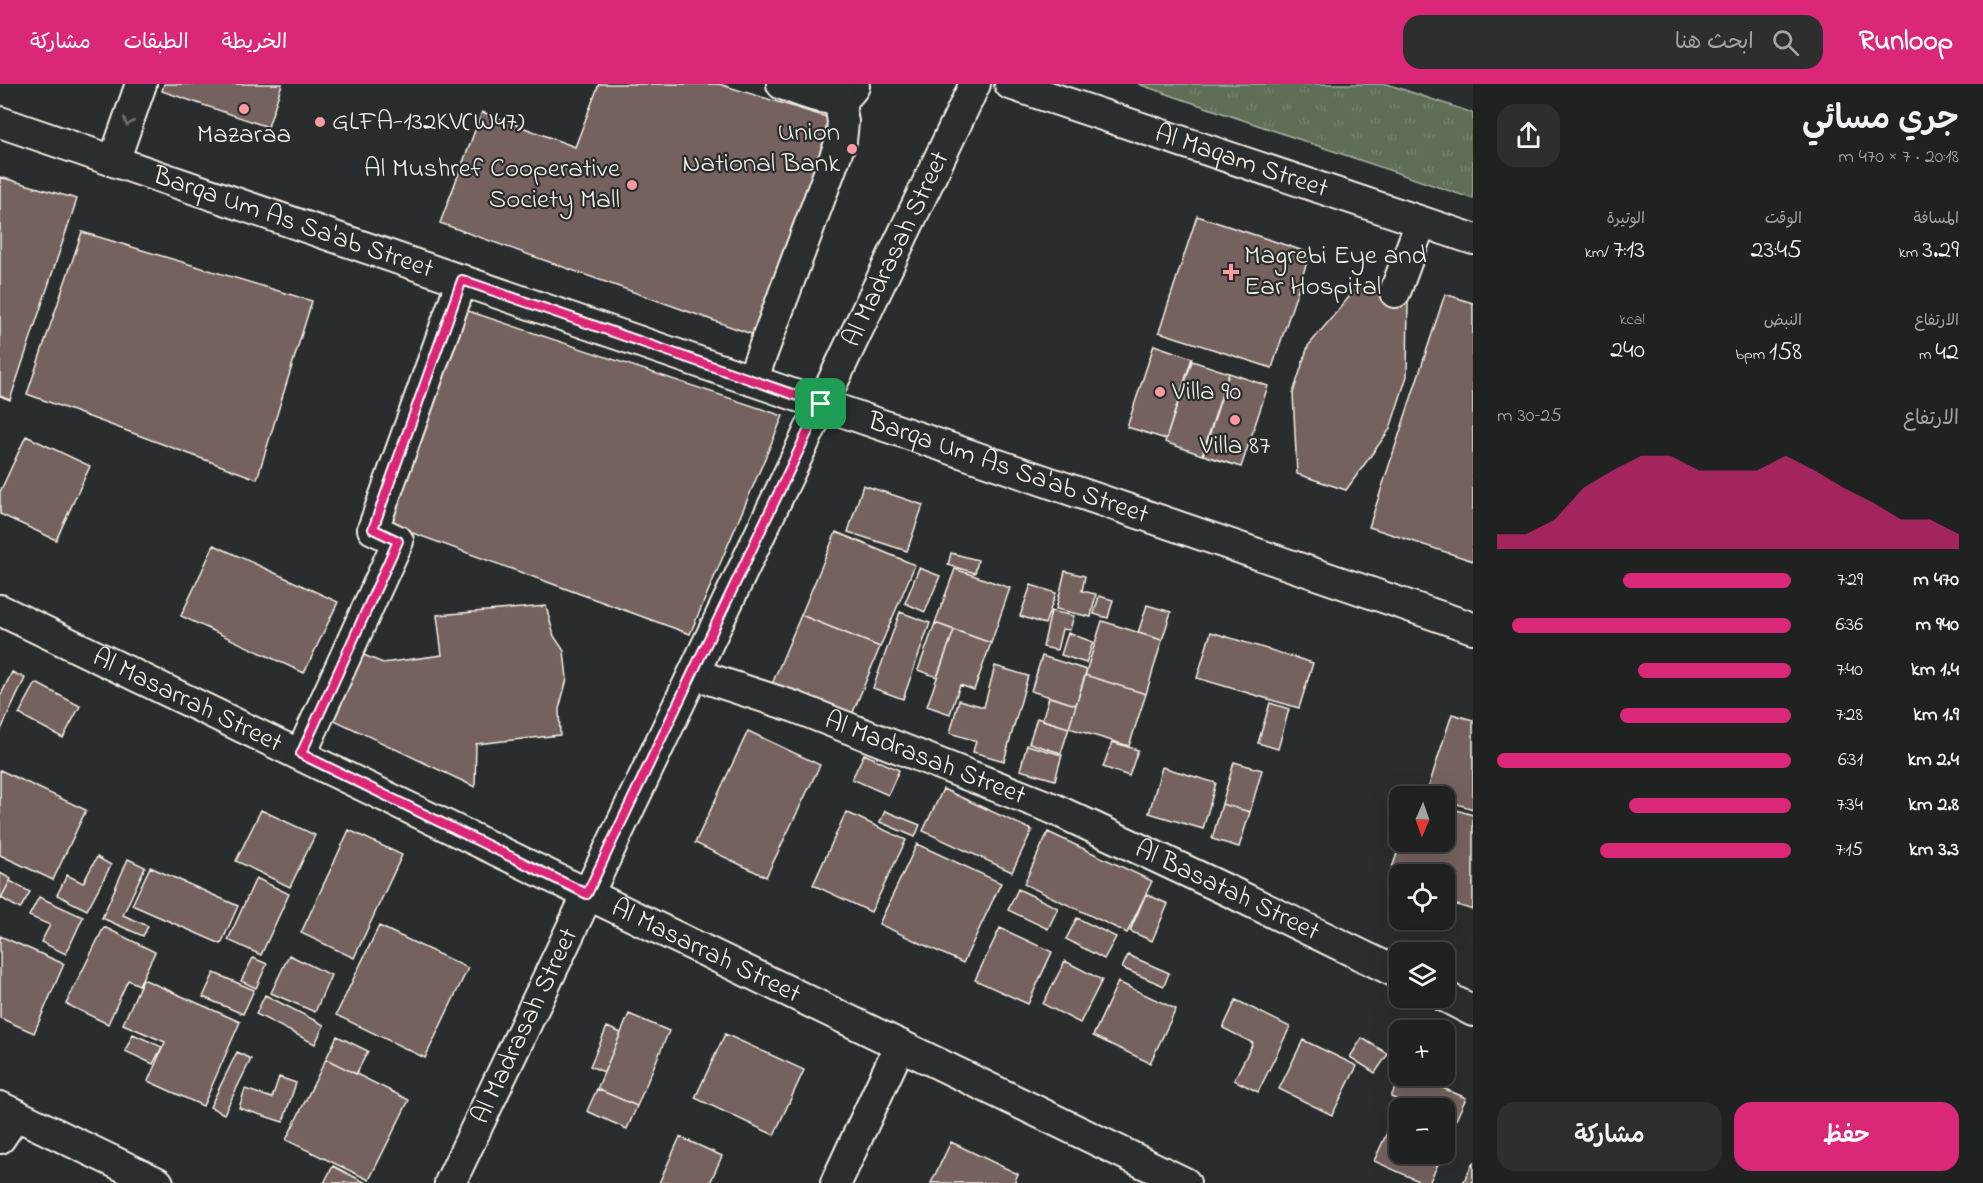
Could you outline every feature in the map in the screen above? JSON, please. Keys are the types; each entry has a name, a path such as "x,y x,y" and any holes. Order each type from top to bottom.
{"street":[{"path":"114,161 141,84"},
{"path":"782,84 830,99 847,91"},
{"name":"Al Madrasah Street","path":"450,1183 975,84"},
{"name":"Al Maqam Street","path":"1010,84 1473,239"},
{"path":"752,380 841,141 847,91"},
{"name":"Barqa Um As Sa'ab Street","path":"0,122 1473,628"},
{"path":"1395,292 1421,222"},
{"path":"301,754 398,541 373,529 462,280"},
{"name":"Al Masarrah Street","path":"0,609 1185,1183"},
{"name":"Al Madrasah Street","path":"694,674 795,707 1054,809"},
{"name":"Al Basatah Street","path":"1054,809 1389,969"},
{"path":"1455,1002 1473,1011"},
{"path":"836,1183 900,1045"},
{"path":"5,1120 158,1183"}],"green space":[{"path":"1138,84 1387,84 1473,113 1473,199"}],"building":[{"name":"Mazaraa","path":"164,84 282,84 268,127 162,91"},
{"name":"Al Mushref Cooperative Society Mall","path":"599,84 719,84 833,119 754,335 440,223 482,112 575,147"},
{"path":"0,177 77,199 10,400 0,396"},
{"path":"1197,216 1310,253 1272,368 1159,332"},
{"path":"82,232 312,301 257,479 27,394"},
{"path":"1359,285 1408,300 1407,376 1390,429 1346,490 1297,474 1293,393 1308,346"},
{"path":"1445,294 1473,303 1473,561 1369,527"},
{"path":"459,308 783,416 690,634 380,521"},
{"name":"Villa 90","path":"1154,345 1192,358 1166,439 1127,427"},
{"path":"1192,361 1229,373 1202,455 1165,442"},
{"name":"Villa 87","path":"1229,373 1268,386 1241,467 1203,455"},
{"path":"26,436 90,466 56,540 0,514 0,492"},
{"path":"863,485 923,505 907,551 848,532"},
{"path":"836,532 915,565 880,647 801,615"},
{"path":"214,545 338,602 304,673 181,616"},
{"path":"951,553 978,560 975,573 948,565"},
{"path":"919,568 940,576 925,612 905,603"},
{"path":"955,569 1010,588 991,643 935,623"},
{"path":"1065,571 1085,576 1082,591 1096,594 1091,617 1056,609"},
{"path":"1031,585 1056,593 1045,624 1020,616"},
{"path":"1099,596 1113,600 1108,618 1094,614"},
{"path":"1147,605 1171,612 1162,640 1138,633"},
{"path":"546,606 554,636 564,651 567,679 559,709 560,735 476,744 475,787 328,717 359,653 383,663 442,655 437,615"},
{"path":"1051,611 1074,616 1070,630 1062,629 1057,650 1043,647"},
{"path":"900,612 930,623 903,699 873,688"},
{"path":"801,615 880,647 851,717 772,684"},
{"path":"1102,621 1162,640 1146,694 1085,675"},
{"path":"935,623 954,630 937,677 918,670"},
{"path":"954,630 991,643 974,690 960,685 950,714 927,706"},
{"path":"1211,632 1313,663 1299,708 1197,678"},
{"path":"1068,633 1093,642 1086,663 1061,655"},
{"path":"1042,656 1087,670 1076,705 1031,691"},
{"path":"995,666 1028,676 1004,761 973,752 976,741 950,733 959,700 984,707"},
{"path":"12,672 25,678 0,732 0,697"},
{"path":"1085,675 1146,694 1129,746 1069,728"},
{"path":"36,683 80,706 63,738 19,714"},
{"path":"1049,697 1076,705 1069,728 1042,720"},
{"path":"1270,703 1289,709 1278,749 1258,743"},
{"path":"1452,714 1473,720 1473,809 1455,803 1455,786 1429,786"},
{"path":"1037,718 1069,728 1061,753 1029,743"},
{"path":"748,731 820,765 766,877 695,843"},
{"path":"1112,742 1138,750 1129,776 1103,767"},
{"path":"1027,745 1062,755 1055,780 1020,770"},
{"path":"864,754 899,770 888,795 852,779"},
{"path":"1234,762 1262,770 1250,812 1222,804"},
{"path":"1162,767 1216,783 1203,829 1149,813"},
{"path":"0,770 86,810 53,880 0,855"},
{"path":"943,789 1032,830 1012,872 923,831"},
{"path":"1222,804 1250,812 1239,847 1212,839"},
{"path":"1455,809 1473,815 1473,910 1455,904 1455,864 1393,864 1398,852 1455,852"},
{"path":"261,810 315,835 290,887 236,861"},
{"path":"885,811 920,825 915,837 880,822"},
{"path":"846,812 906,840 871,912 813,885"},
{"path":"349,830 402,855 354,958 301,933"},
{"path":"1048,832 1152,881 1127,933 1024,884"},
{"path":"917,844 1001,883 963,963 879,924"},
{"path":"97,857 111,865 87,910 57,895 67,875 83,883"},
{"path":"128,859 145,867 123,915 148,926 143,936 102,918"},
{"path":"150,867 238,906 221,944 132,905"},
{"path":"0,873 11,879 0,900"},
{"path":"256,878 289,894 261,955 228,940"},
{"path":"10,881 30,892 20,909 1,898"},
{"path":"1018,889 1058,908 1048,929 1008,910"},
{"path":"1146,894 1168,904 1152,941 1130,931"},
{"path":"39,897 83,917 66,954 41,942 50,925 29,916"},
{"path":"1077,918 1116,937 1104,959 1066,939"},
{"path":"379,926 468,968 425,1058 336,1015"},
{"path":"104,927 155,952 139,985 128,980 108,1024 66,1004"},
{"path":"1000,928 1052,952 1028,1004 975,980"},
{"path":"0,936 64,964 34,1033 0,1018"},
{"path":"289,955 331,975 315,1012 271,993"},
{"path":"1128,955 1169,973 1164,986 1122,968"},
{"path":"253,958 267,964 256,988 241,981"},
{"path":"1065,961 1102,980 1080,1023 1043,1004"},
{"path":"214,973 254,990 243,1014 203,997"},
{"path":"143,979 240,1022 203,1106 148,1081 165,1042 123,1024"},
{"path":"1118,982 1176,1009 1150,1063 1093,1036"},
{"path":"265,995 324,1025 315,1044 256,1014"},
{"path":"1236,1000 1290,1027 1258,1092 1234,1080 1253,1043 1223,1028"},
{"path":"629,1014 669,1031 637,1106 597,1089"},
{"path":"607,1027 621,1033 604,1072 590,1066"},
{"path":"133,1034 162,1047 153,1064 125,1051"},
{"path":"725,1034 804,1070 774,1135 695,1098"},
{"path":"337,1036 368,1051 356,1074 326,1059"},
{"path":"1362,1038 1388,1054 1375,1073 1350,1057"},
{"path":"1303,1040 1357,1066 1332,1115 1279,1089"},
{"path":"237,1052 251,1059 224,1114 210,1107"},
{"path":"326,1059 409,1100 369,1180 286,1140"},
{"path":"279,1077 296,1083 283,1122 239,1108 245,1089 272,1098"},
{"path":"1396,1086 1438,1086 1466,1098 1455,1122 1455,1098 1391,1097"},
{"path":"597,1089 637,1106 627,1129 587,1111"},
{"path":"1389,1128 1389,1164 1438,1164 1429,1183 1423,1183 1374,1161"},
{"path":"680,1137 722,1156 710,1183 659,1183"},
{"path":"951,1142 1018,1174 1014,1183 931,1183"},
{"path":"1473,1162 1473,1183 1463,1183"},
{"path":"333,1166 366,1183 324,1183"}],"place":[{"name":"Mazaraa","path":"244,109"},
{"name":"GLFA-132KV(W47)","path":"320,122"},
{"name":"Union National Bank","path":"852,149"},
{"name":"Al Mushref Cooperative Society Mall","path":"632,185"},
{"name":"Magrebi Eye and Ear Hospital","path":"1231,272"},
{"name":"Villa 90","path":"1160,392"},
{"name":"Villa 87","path":"1235,420"}],"route":[{"path":"462,280 821,404 587,894 301,754 398,541 373,529 462,280"}]}
